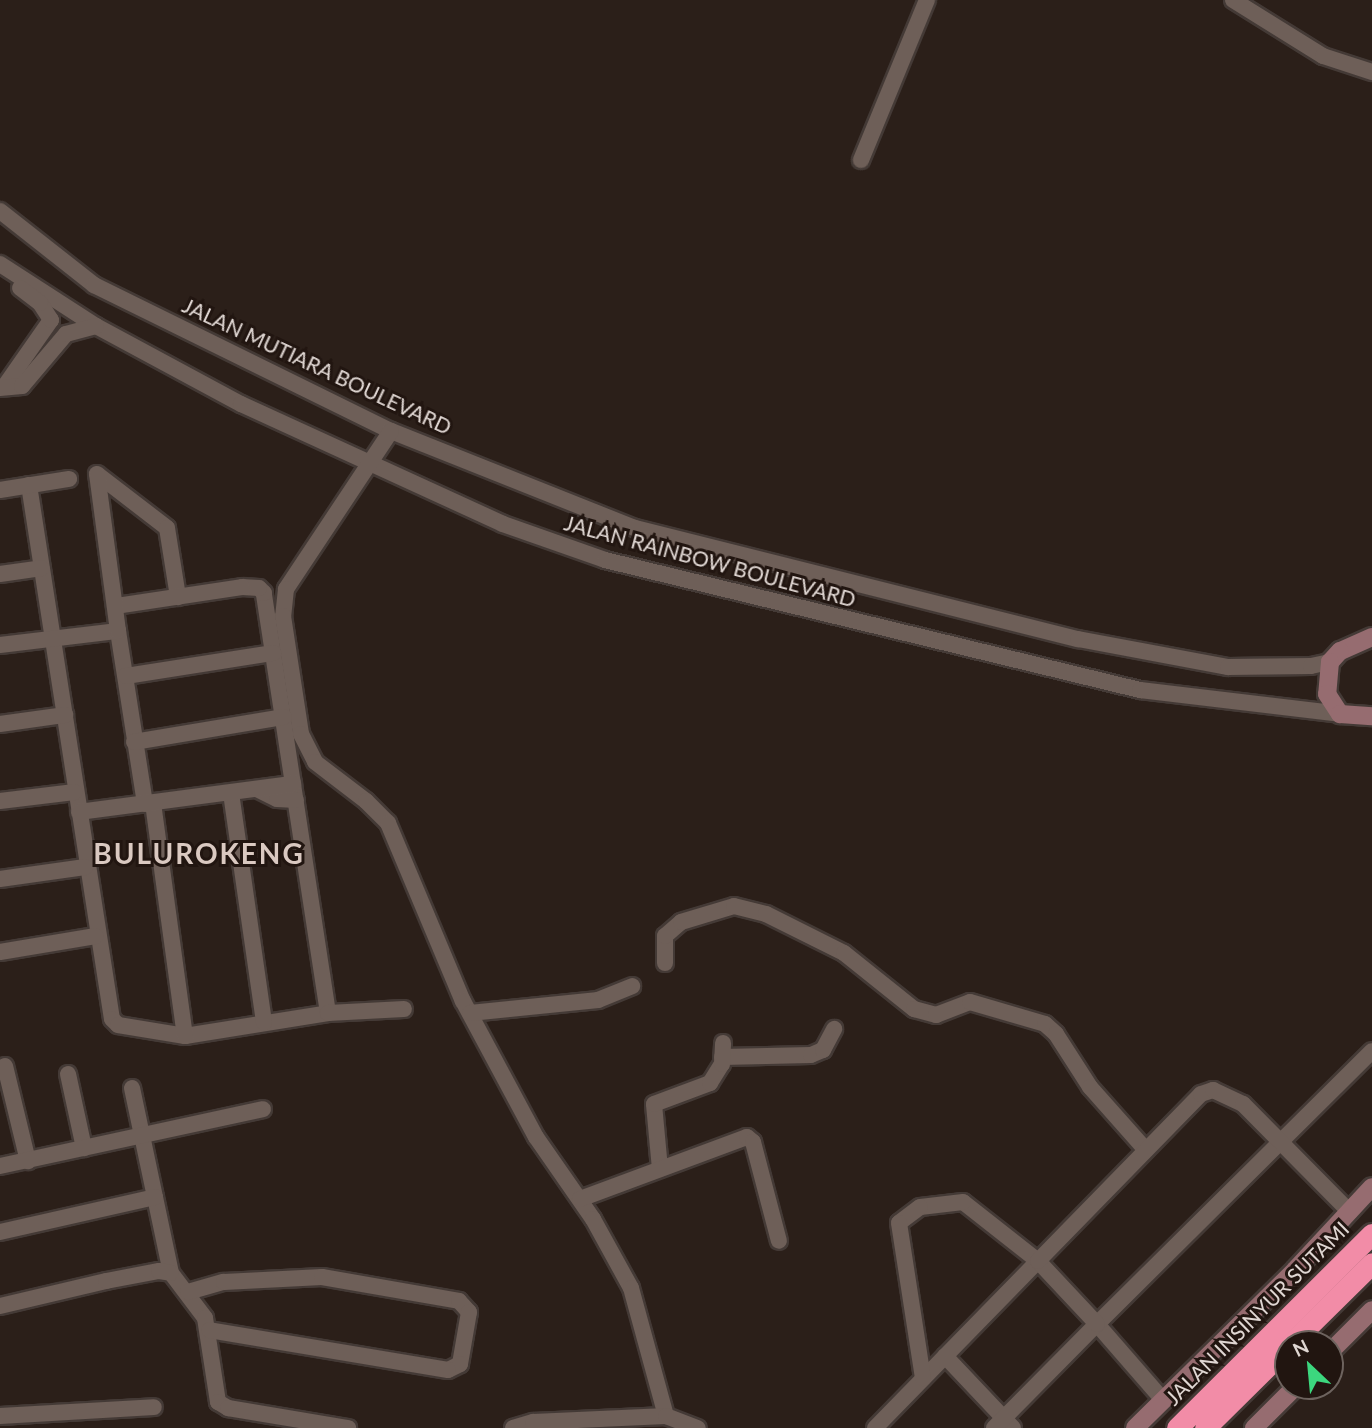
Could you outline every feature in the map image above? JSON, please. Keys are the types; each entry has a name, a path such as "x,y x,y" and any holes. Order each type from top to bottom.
{"highway":[{"name":"JALAN INSINYUR SUTAMI","path":"1177,1428 1371,1233"},
{"path":"1304,1330 1372,1263"},
{"path":"1205,1428 1274,1360"}],"street":[{"path":"861,160 927,0"},
{"path":"1233,0 1323,56 1372,72"},
{"name":"JALAN MUTIARA BOULEVARD","path":"0,211 94,285 391,431 635,528"},
{"name":"JALAN RAINBOW BOULEVARD","path":"0,264 96,326 241,404 503,524 605,560 1140,690 1340,714"},
{"path":"0,275 40,303 51,320 2,387"},
{"path":"2,387 28,381 66,334 96,326"},
{"path":"391,431 372,464 286,589 283,616 301,734 315,762 366,801 388,823 470,1013 536,1137 580,1199 631,1288 666,1416"},
{"path":"178,597 167,528 97,474 134,742 149,804 185,1036"},
{"path":"0,490 69,479"},
{"path":"29,485 96,936 110,1014 116,1023 185,1036 328,1013 404,1009"},
{"name":"JALAN RAINBOW BOULEVARD","path":"635,528 1078,639 1228,667 1311,666 1330,662"},
{"path":"0,574 42,569"},
{"path":"116,606 259,588 264,593 328,1013"},
{"path":"0,645 53,642 118,631"},
{"path":"1372,638 1340,651 1330,662 1327,694 1340,714 1372,716"},
{"path":"127,676 273,653"},
{"path":"0,724 65,715"},
{"path":"134,742 284,717"},
{"path":"79,812 257,789 295,792"},
{"path":"0,802 74,792"},
{"path":"231,793 264,1023"},
{"path":"0,879 85,867"},
{"path":"665,963 665,936 681,922 734,906 766,914 844,953 914,1009 936,1015 970,1002 1045,1024 1056,1034 1090,1087 1146,1150"},
{"path":"0,952 96,936"},
{"path":"470,1013 598,1000 632,986"},
{"path":"660,1169 654,1104 710,1083 723,1050 811,1055 822,1049 834,1029"},
{"path":"945,1356 1004,1425 1097,1324 1371,1054"},
{"path":"5,1066 28,1160"},
{"path":"68,1074 83,1148"},
{"path":"132,1088 171,1273 188,1292 209,1330 216,1394 221,1405 348,1428"},
{"path":"875,1428 1193,1101 1213,1090 1243,1104 1350,1212"},
{"path":"0,1166 262,1109"},
{"path":"580,1199 740,1139 751,1139 779,1241"},
{"path":"1135,1428 1372,1187"},
{"path":"0,1232 155,1197"},
{"path":"923,1378 899,1238 903,1216 920,1206 963,1202 1038,1261 1163,1401"},
{"path":"0,1306 106,1281 171,1273"},
{"path":"188,1292 235,1280 322,1277 460,1301 469,1312 460,1364 449,1370 209,1330"},
{"path":"1344,1338 1372,1310"},
{"path":"1254,1428 1282,1400"},
{"path":"0,1416 154,1407"},
{"path":"513,1428 533,1422 666,1416 698,1428"}],"district":[{"name":"BULUROKENG","path":"199,853"}]}
